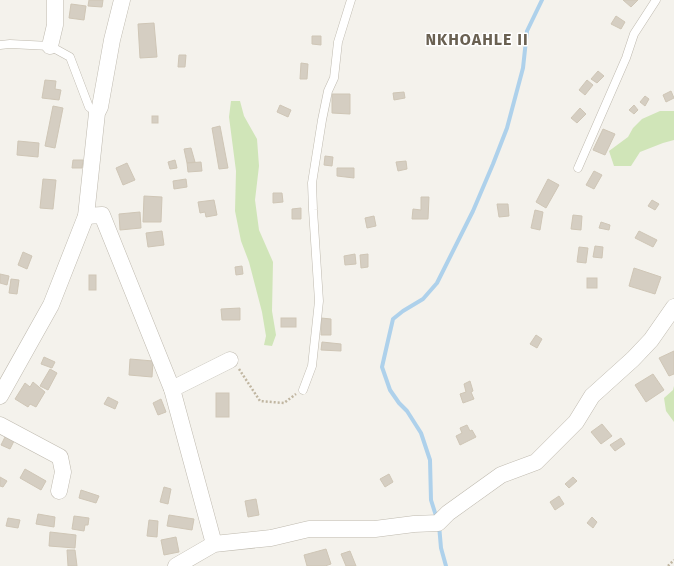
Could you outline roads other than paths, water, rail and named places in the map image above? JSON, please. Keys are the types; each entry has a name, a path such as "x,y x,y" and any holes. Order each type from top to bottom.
{"street":[{"path":"50,46 55,25 55,0"},
{"path":"0,396 51,305 86,216 97,112 100,107 112,40 122,0"},
{"path":"86,216 102,215 172,389 214,544"},
{"path":"176,566 214,544 271,538 309,529 375,529 414,524 438,523 448,513 501,475 536,462 576,422 592,396 633,359 651,340 674,307"},
{"path":"172,389 230,360"},
{"path":"0,425 60,457 63,472 59,491"}],"lane":[{"path":"302,390 312,366 319,301 312,183 323,113 328,92 334,78 338,42 351,0"},
{"path":"578,168 626,58 634,34 656,0"},
{"path":"0,45 50,46 70,57 89,107 97,112"}],"waterway":[{"path":"437,519 431,500 430,460 421,433 407,411 390,390 382,367 393,319 423,299 437,283 473,211 507,128 523,68 527,31 542,0"},
{"path":"439,525 441,548 446,566"}],"district":[{"name":"NKHOAHLE II","path":"477,39"}]}
